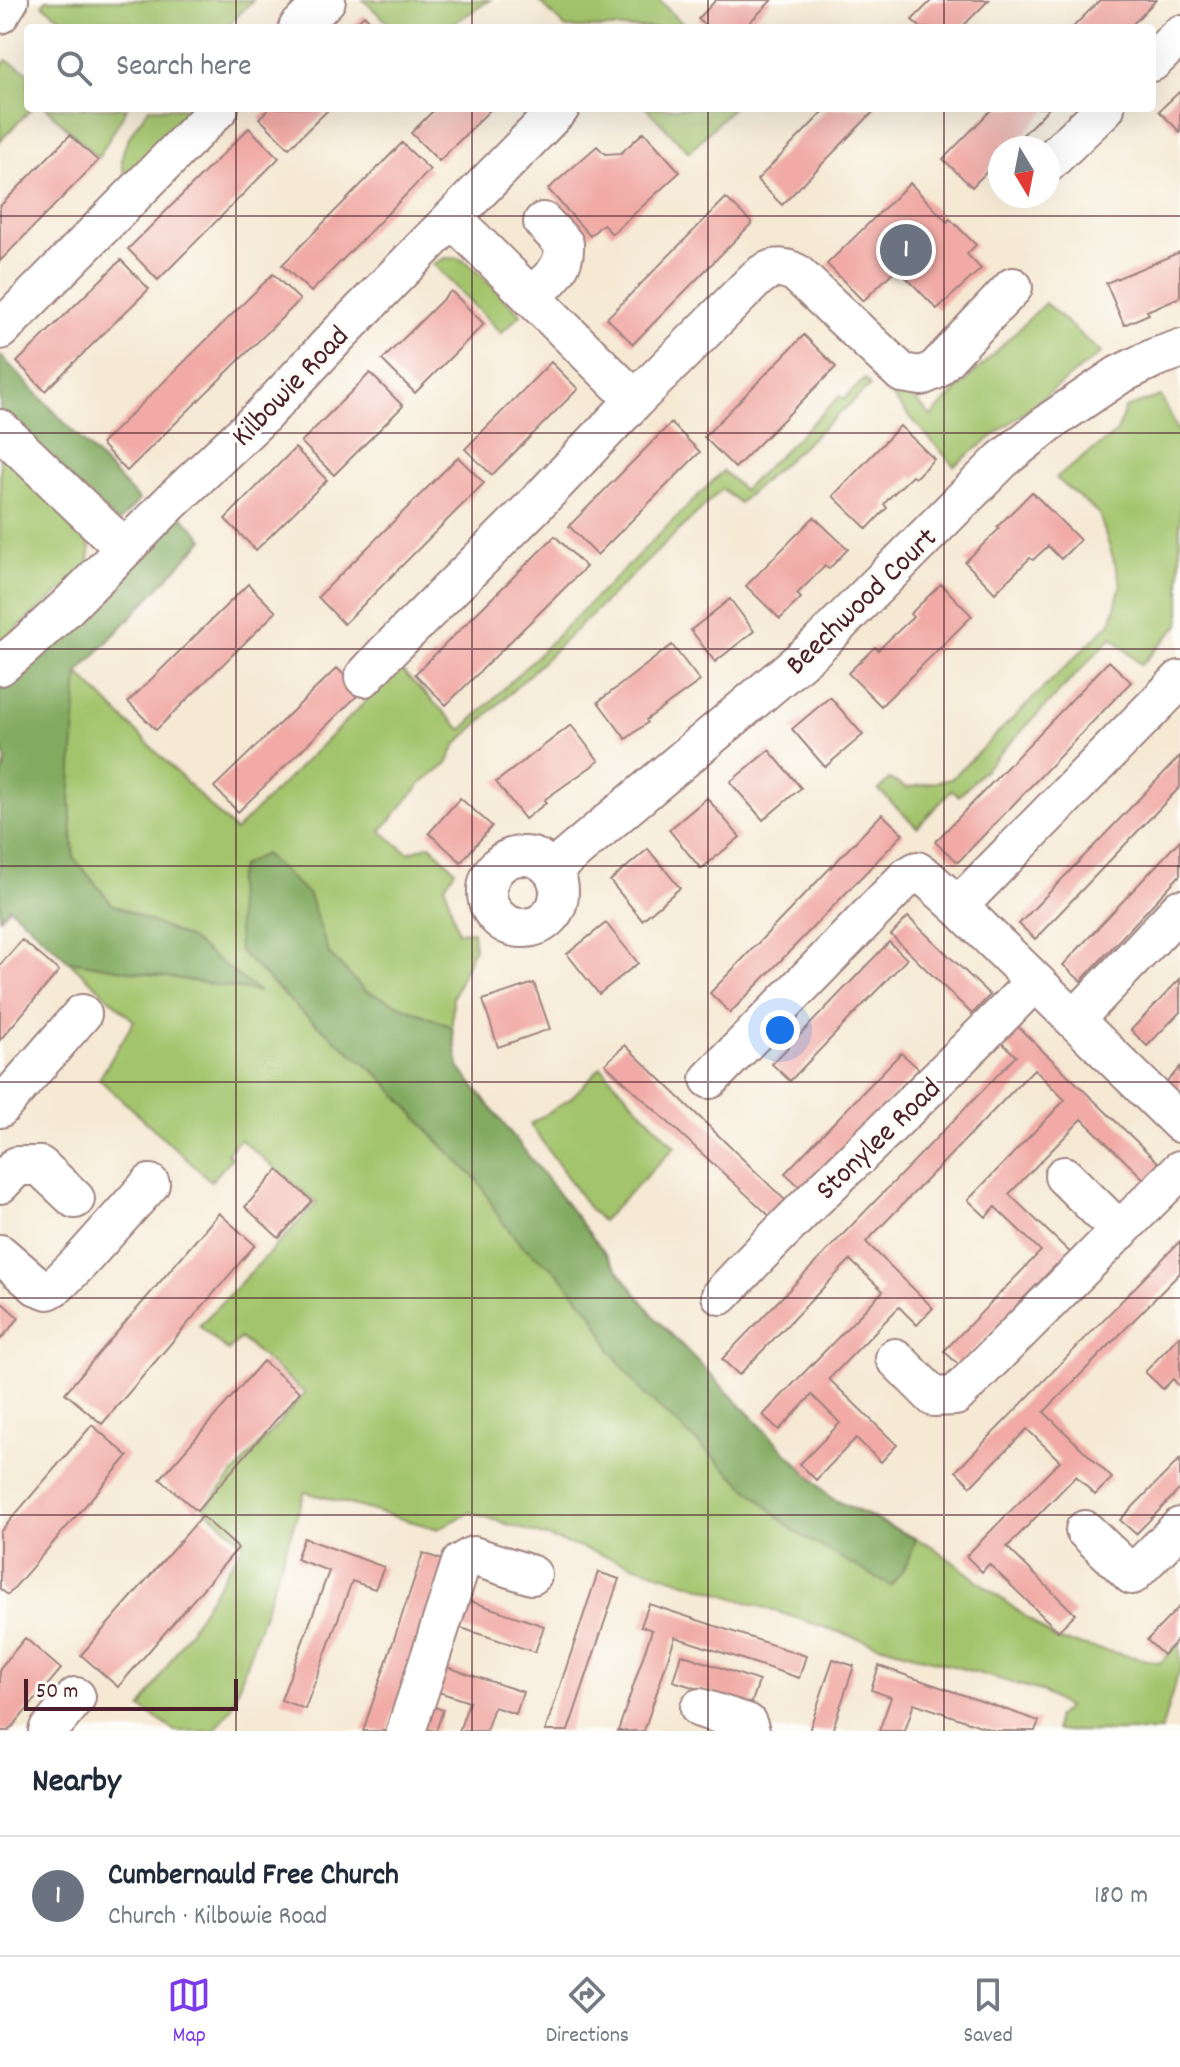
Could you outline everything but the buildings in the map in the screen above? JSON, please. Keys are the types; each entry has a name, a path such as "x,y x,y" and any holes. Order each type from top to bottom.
{"street":[{"path":"0,14 9,0"},
{"path":"302,24 326,0"},
{"path":"1156,58 1180,35"},
{"path":"0,330 215,112"},
{"name":"Kilbowie Road","path":"0,666 67,607 262,416 556,112"},
{"path":"1060,151 1101,112"},
{"path":"453,219 635,400"},
{"path":"531,297 558,271 565,255 564,244 543,222"},
{"path":"364,677 765,271 776,267 796,273 902,373 921,376 935,370 1013,287"},
{"name":"Beechwood Court","path":"552,870 813,650 1002,460 1051,421 1119,375 1180,349"},
{"path":"0,429 124,548"},
{"path":"958,906 1180,680"},
{"path":"710,1079 907,877 917,871 958,906 1180,1123"},
{"path":"1075,1019 1180,909"},
{"name":"Stonylee Road","path":"721,1295 773,1239 1034,982"},
{"path":"0,1108 82,1014"},
{"path":"0,1184 17,1166 40,1166 75,1199"},
{"path":"895,1358 934,1397 955,1396 1180,1170"},
{"path":"1064,1176 1120,1231"},
{"path":"0,1254 37,1286 48,1290 79,1263 150,1184"},
{"path":"1085,1530 1132,1575 1180,1527"},
{"path":"406,1731 461,1563 473,1556 532,1575"},
{"path":"48,1731 76,1697"},
{"path":"700,1708 747,1723 750,1731"}],"green space":[{"path":"46,0 253,0 230,24 69,24 43,5"},
{"path":"363,0 490,0 452,24 390,24"},
{"path":"538,0 659,0 683,24 562,24"},
{"path":"6,60 24,70 24,112 28,112 0,141 0,70"},
{"path":"50,112 125,112 98,158"},
{"path":"146,112 188,112 126,175 122,158 133,131"},
{"path":"650,112 728,112 689,152"},
{"path":"445,258 458,258 468,263 521,314 501,333 433,264"},
{"path":"1045,303 1101,353 954,466 878,381 895,380 931,416"},
{"path":"0,355 139,500 118,523 0,412"},
{"path":"865,379 870,386 739,503 722,489 456,745 447,764 420,785 381,831 408,853 430,845 455,870 445,886 458,932 473,931 474,948 453,997 452,1027 459,1067 657,1320 831,1498 932,1546 1055,1639 1160,1663 1180,1642 1180,1671 1161,1731 1058,1731 1056,1718 1067,1708 1041,1691 879,1645 470,1512 438,1529 305,1492 231,1709 214,1731 175,1731 141,1708 244,1543 204,1508 305,1393 240,1338 228,1351 199,1326 317,1203 240,1139 227,1153 232,1158 211,1181 99,1079 134,1021 10,907 0,918 0,785 6,760 0,743 0,690 204,539 78,673 235,831 368,699 383,679 399,668 462,730 723,471 743,490 840,396 844,399"},
{"path":"1161,396 1180,435 1180,624 1141,665 1112,637 959,796 952,790 917,827 879,790 889,779 907,788 951,779 1112,621 1121,583 1099,514 1056,478 1117,432 1125,408"},
{"path":"0,447 81,528 90,550 84,572 0,642"},
{"path":"178,512 204,539 78,673 70,802 74,858 112,904 190,939 259,992 69,961 9,907 0,918 0,785 6,760 0,743 0,690 5,681"},
{"path":"264,854 309,895 329,954 364,990 452,1027 459,1067 657,1320 831,1498 916,1539 905,1567 891,1586 795,1532 643,1393 611,1351 594,1316 558,1273 521,1245 500,1219 480,1183 381,1077 298,1009 239,950 236,883 241,866"},
{"path":"601,1067 675,1147 602,1221 589,1208 530,1124 571,1098"}],"place":[{"name":"Cumbernauld Free Church","path":"906,250"}]}
